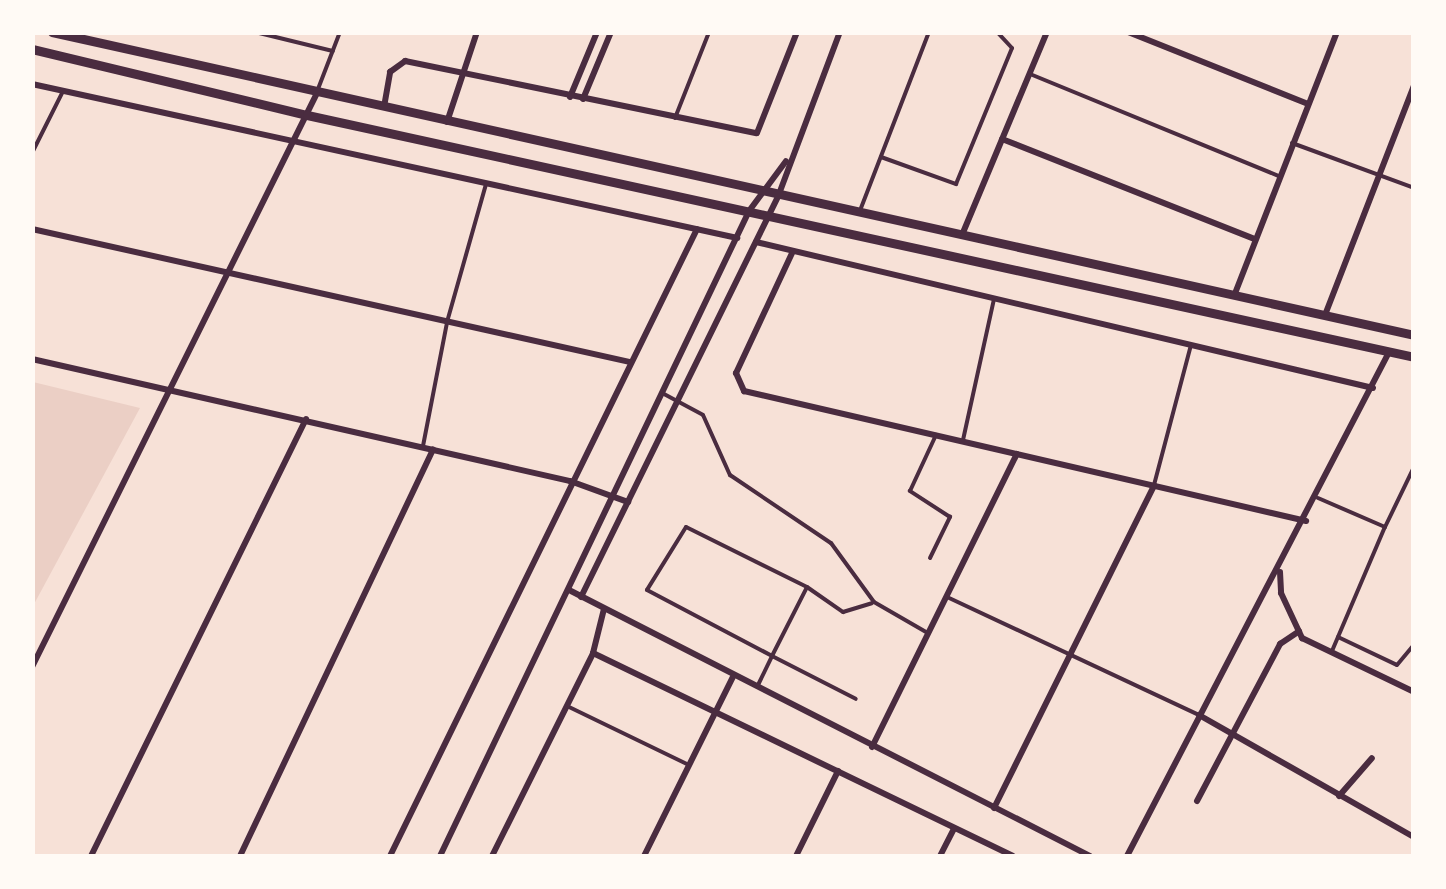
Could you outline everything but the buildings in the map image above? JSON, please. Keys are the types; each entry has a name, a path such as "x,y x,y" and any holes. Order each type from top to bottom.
{"street":[{"path":"52,32 316,94 1414,335"},
{"path":"447,122 477,32"},
{"path":"570,97 597,32"},
{"path":"583,100 611,32"},
{"path":"384,108 396,62 757,133 797,32"},
{"path":"581,596 769,216 786,162 840,32"},
{"path":"961,236 1047,32"},
{"path":"1128,32 1308,104"},
{"path":"1234,296 1337,32"},
{"path":"32,49 307,115 1414,357"},
{"path":"32,84 737,238"},
{"path":"1325,316 1414,86"},
{"path":"32,667 316,94"},
{"path":"1002,139 1255,239"},
{"path":"440,856 750,211 761,189 786,162"},
{"path":"32,229 630,362"},
{"path":"390,856 570,481 697,229"},
{"path":"756,242 1372,388"},
{"path":"794,251 736,373 744,391 1306,520"},
{"path":"1127,856 1318,498 1389,352"},
{"path":"32,360 570,481 628,502"},
{"path":"91,856 306,419"},
{"path":"240,856 433,449"},
{"path":"872,747 1017,454"},
{"path":"994,808 1154,486"},
{"path":"1279,568 1281,594 1299,631 1332,652 1414,692"},
{"path":"570,591 1090,856"},
{"path":"492,856 593,654 604,609"},
{"path":"1197,802 1280,644 1299,631"},
{"path":"593,654 1012,856"},
{"path":"644,856 733,677"},
{"path":"1199,715 1414,838"},
{"path":"1340,796 1372,758"},
{"path":"796,856 838,771"},
{"path":"940,856 954,829"}],"lane":[{"path":"255,32 332,51"},
{"path":"316,94 340,32"},
{"path":"675,118 709,32"},
{"path":"860,213 929,32"},
{"path":"881,158 956,184 1012,48 997,32"},
{"path":"1030,74 1280,176"},
{"path":"32,154 63,90"},
{"path":"1292,143 1414,188"},
{"path":"423,446 447,322 486,183"},
{"path":"962,442 994,298"},
{"path":"1154,486 1191,345"},
{"path":"664,394 703,415 730,475 831,543 874,602 928,633"},
{"path":"930,558 950,517 910,491 936,436"},
{"path":"1332,652 1414,467"},
{"path":"1318,498 1385,527"},
{"path":"856,699 647,590 686,526 807,586 842,612 874,602"},
{"path":"756,689 807,586"},
{"path":"946,597 1199,715"},
{"path":"1338,637 1397,665 1414,645"},
{"path":"567,706 689,765"}],"shaded area":[{"path":"32,382 140,408 33,606"}]}
